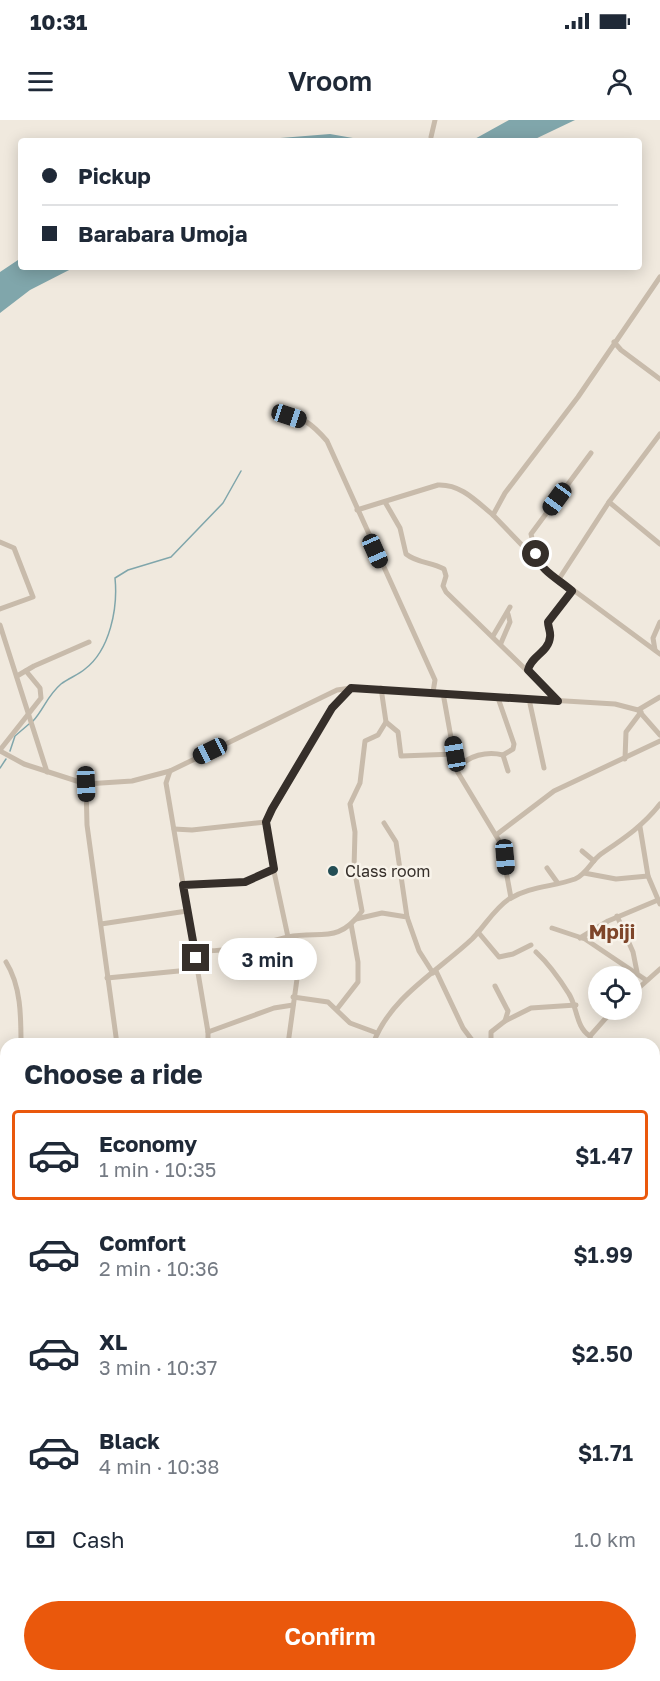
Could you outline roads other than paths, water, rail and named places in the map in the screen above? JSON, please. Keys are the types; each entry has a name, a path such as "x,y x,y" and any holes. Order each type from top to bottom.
{"street":[{"path":"431,137 435,120"},
{"path":"493,515 505,493 578,397 660,277"},
{"path":"614,342 621,350 660,379"},
{"path":"280,417 289,416 315,426 334,455 435,680 433,692"},
{"path":"559,579 609,502 660,435"},
{"path":"537,561 531,534 591,453"},
{"path":"357,510 438,485 447,485 462,491 493,515 537,561 572,591 657,652"},
{"path":"385,502 400,528 406,554 418,561 444,568 446,576 443,586 446,592 501,643 558,701"},
{"path":"609,502 660,544"},
{"path":"0,542 14,548 33,597 0,609"},
{"path":"528,670 532,659 548,644 550,636 548,622 572,591"},
{"path":"493,636 508,614 510,607"},
{"path":"501,643 510,622 508,614"},
{"path":"657,652 652,638 660,622"},
{"path":"0,625 46,772"},
{"path":"17,676 89,642"},
{"path":"26,670 42,694 0,751 46,772 86,784 132,781 170,771 337,690 351,688 381,688 498,698 615,704 640,711 660,735"},
{"path":"289,1038 297,979 266,822 332,708 351,688"},
{"path":"337,1009 358,982 353,922 362,910 354,868 355,832 350,804 360,783 365,741 378,735 386,722 381,688"},
{"path":"442,693 457,771 496,835 505,857 511,898"},
{"path":"626,759 626,732 640,711 660,697"},
{"path":"457,771 466,761 484,753 503,755 513,749 514,744 498,698"},
{"path":"529,699 544,768"},
{"path":"386,722 398,732 401,756 455,754"},
{"path":"496,835 554,791 660,741"},
{"path":"503,755 508,771"},
{"path":"166,783 170,771"},
{"path":"159,774 166,783 208,1038"},
{"path":"86,784 87,825 116,1038"},
{"path":"375,1038 410,990 434,972 478,932 511,898 532,888 575,879 584,873 594,861 640,827 660,804"},
{"path":"174,829 192,830 266,822"},
{"path":"384,823 396,842 407,917 419,951 434,972 470,1038"},
{"path":"580,938 617,916 659,902 648,876 640,827"},
{"path":"582,851 594,861"},
{"path":"547,868 557,882"},
{"path":"183,885 245,882 274,869"},
{"path":"584,873 616,879 648,876"},
{"path":"101,924 187,911"},
{"path":"194,946 202,951 240,949 290,937 326,935 353,922 382,913 407,917"},
{"path":"617,916 633,952 636,966"},
{"path":"552,927 580,938 627,966"},
{"path":"478,932 499,957 513,954 531,945"},
{"path":"107,978 189,970 202,951"},
{"path":"536,952 548,963 576,1005 582,1029 590,1036 604,1020"},
{"path":"6,962 14,975 17,989 21,1038"},
{"path":"642,984 660,969"},
{"path":"642,976 646,980"},
{"path":"495,986 507,1008 505,1021"},
{"path":"293,997 324,1001 337,1009 350,1023 377,1033"},
{"path":"208,1032 274,1008 293,1005"},
{"path":"491,1038 491,1032 505,1021 531,1008 576,1005"}],"water":[{"path":"509,120 575,120 537,138 476,138"},
{"path":"330,134 353,138 280,138"},
{"path":"18,260 18,270 69,270 30,290 0,313 0,272"}],"waterway":[{"path":"33,721 56,689 85,669 101,651 113,615 115,578 128,570 171,557 223,503 241,471"},
{"path":"10,751 15,736 29,724"},
{"path":"0,768 6,759"}],"place":[{"name":"Class room","path":"333,871"}],"district":[{"name":"Mpiji","path":"612,932"}]}
